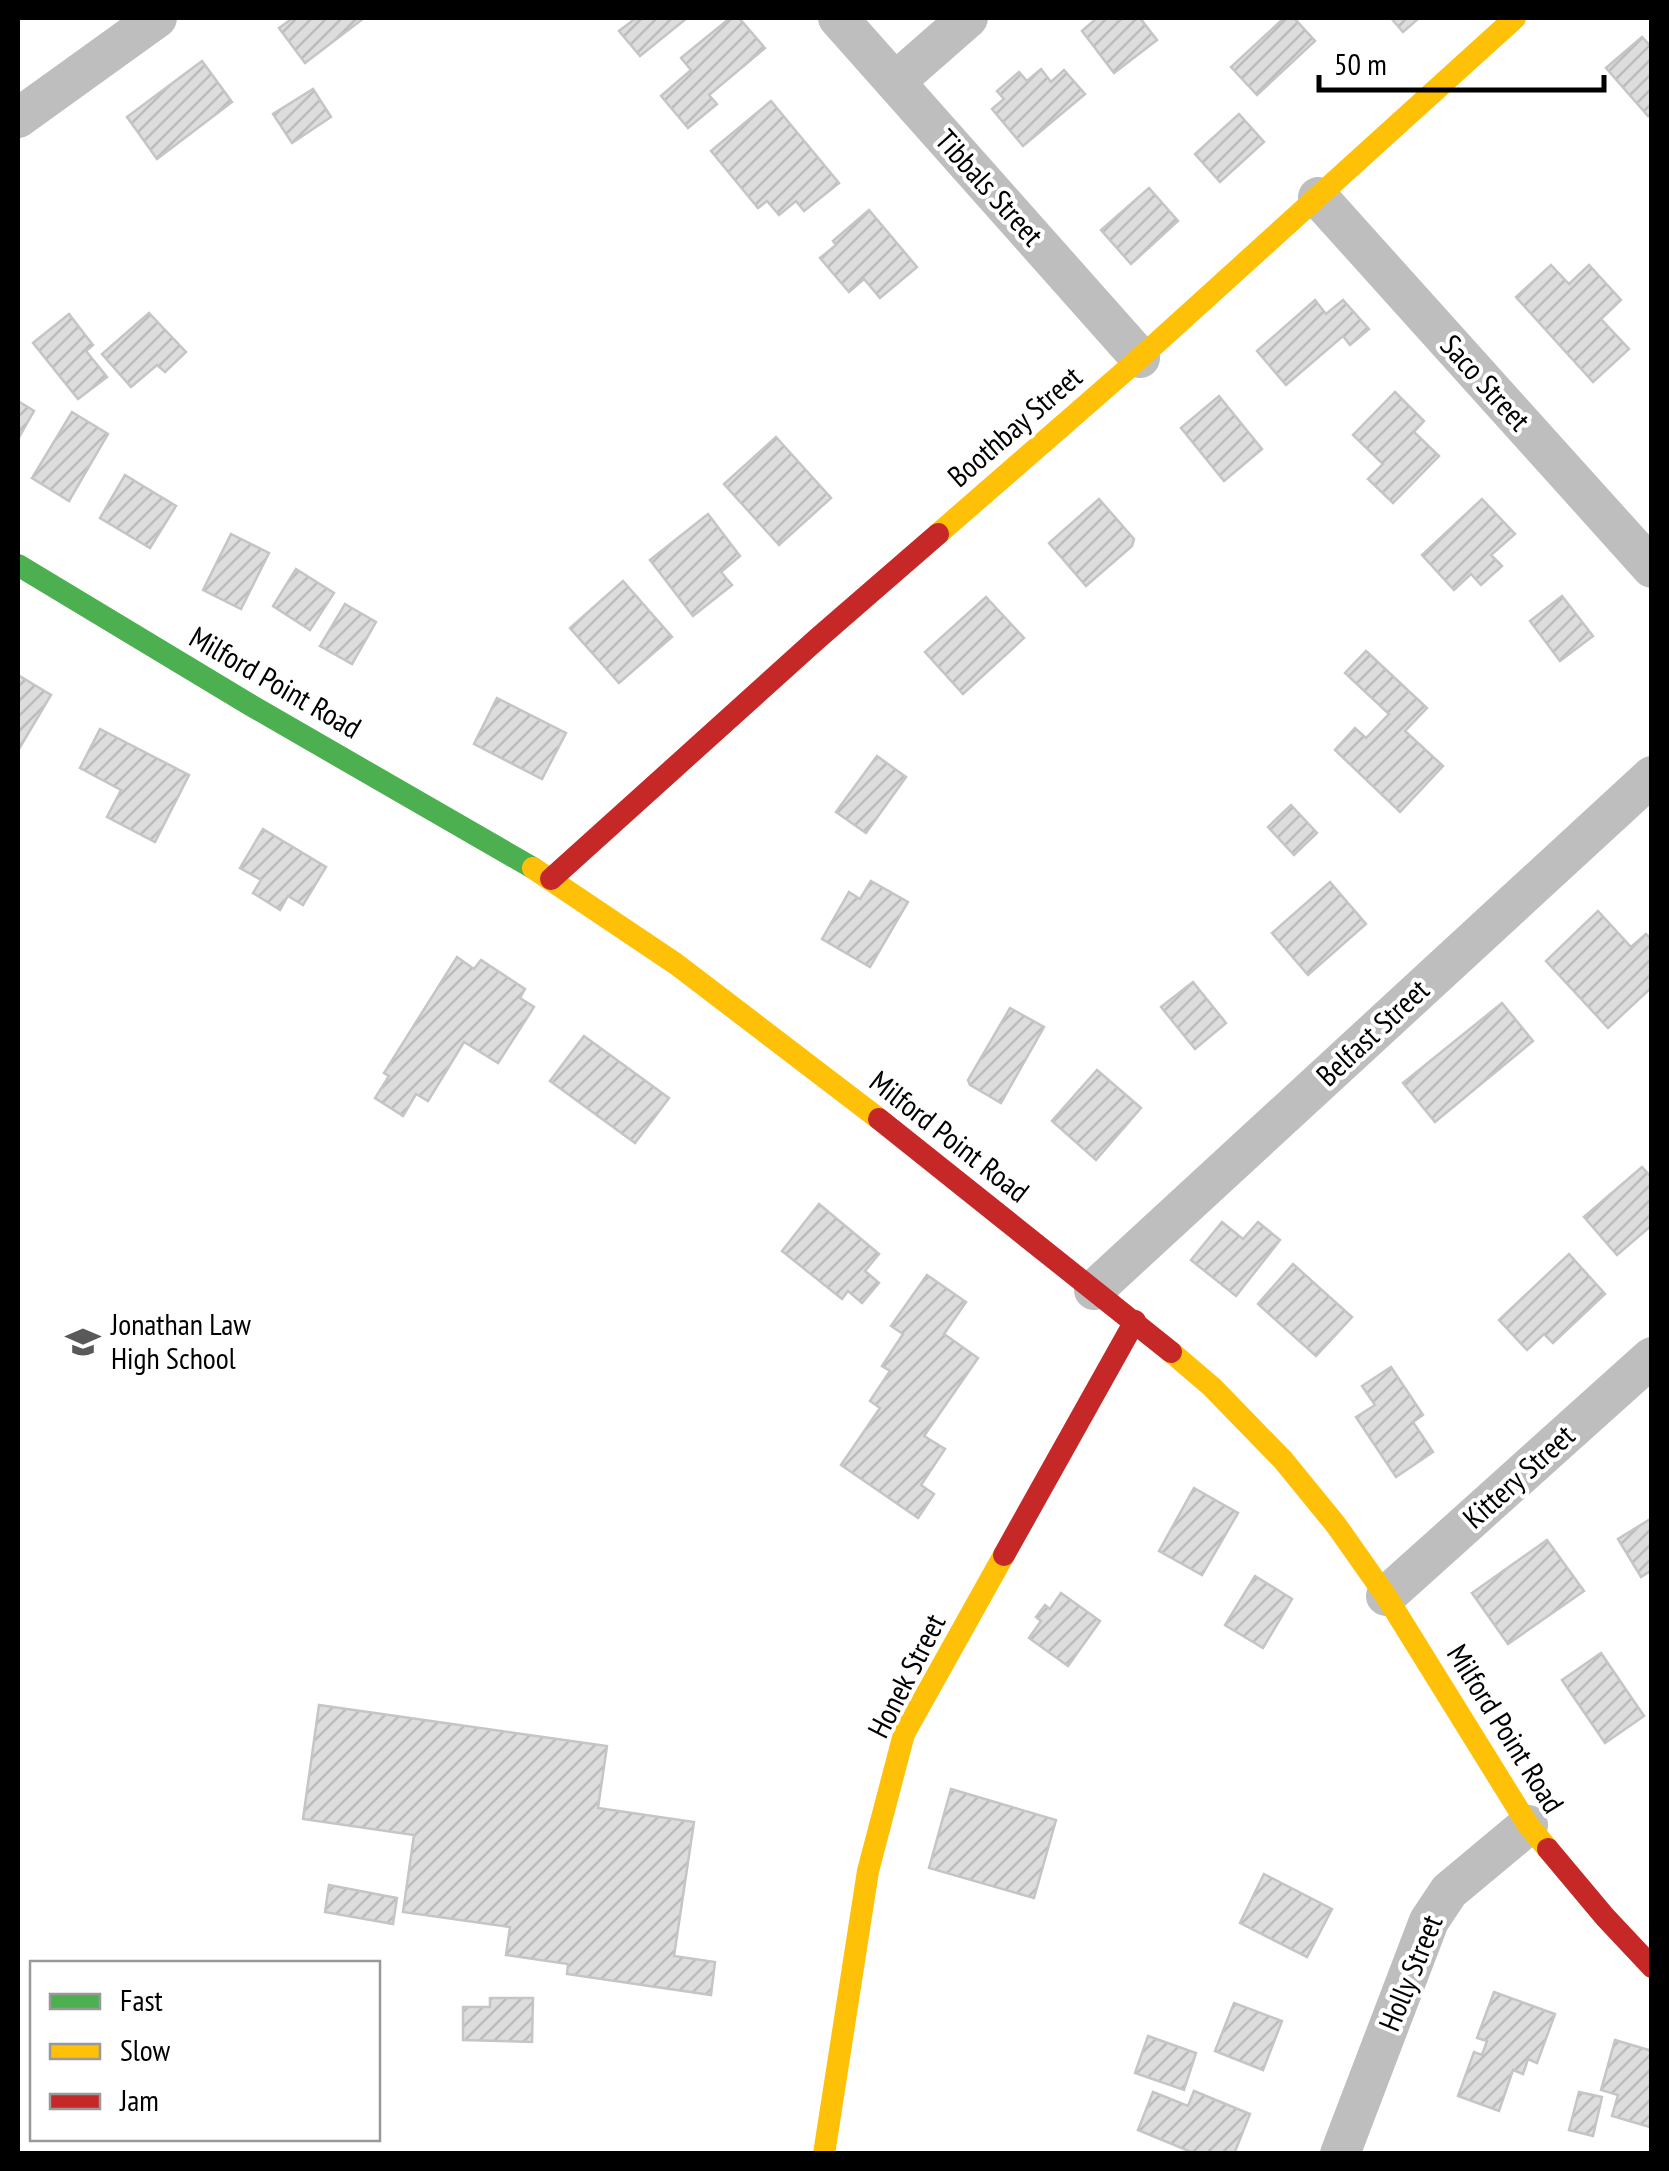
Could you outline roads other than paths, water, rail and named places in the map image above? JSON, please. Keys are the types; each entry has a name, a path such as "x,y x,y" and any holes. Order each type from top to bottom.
{"main road":[{"name":"Boothbay Street","path":"552,879 817,639 1140,358 1515,18"},
{"name":"Milford Point Road","path":"18,565 552,879 676,964 1136,1321 1212,1387 1284,1460 1336,1525 1386,1596 1528,1825 1652,1967"},
{"name":"Honek Street","path":"824,2154 868,1870 904,1734 1136,1321"}],"street":[{"path":"18,118 157,18"},
{"name":"Tibbals Street","path":"838,18 1140,358"},
{"path":"895,82 968,18"},
{"name":"Saco Street","path":"1318,198 1652,568"},
{"name":"Belfast Street","path":"1094,1290 1652,776"},
{"name":"Kittery Street","path":"1386,1596 1652,1357"},
{"name":"Holly Street","path":"1340,2154 1428,1921 1450,1890 1528,1825"}],"place":[{"name":"Jonathan Law High School","path":"83,1342"}]}
